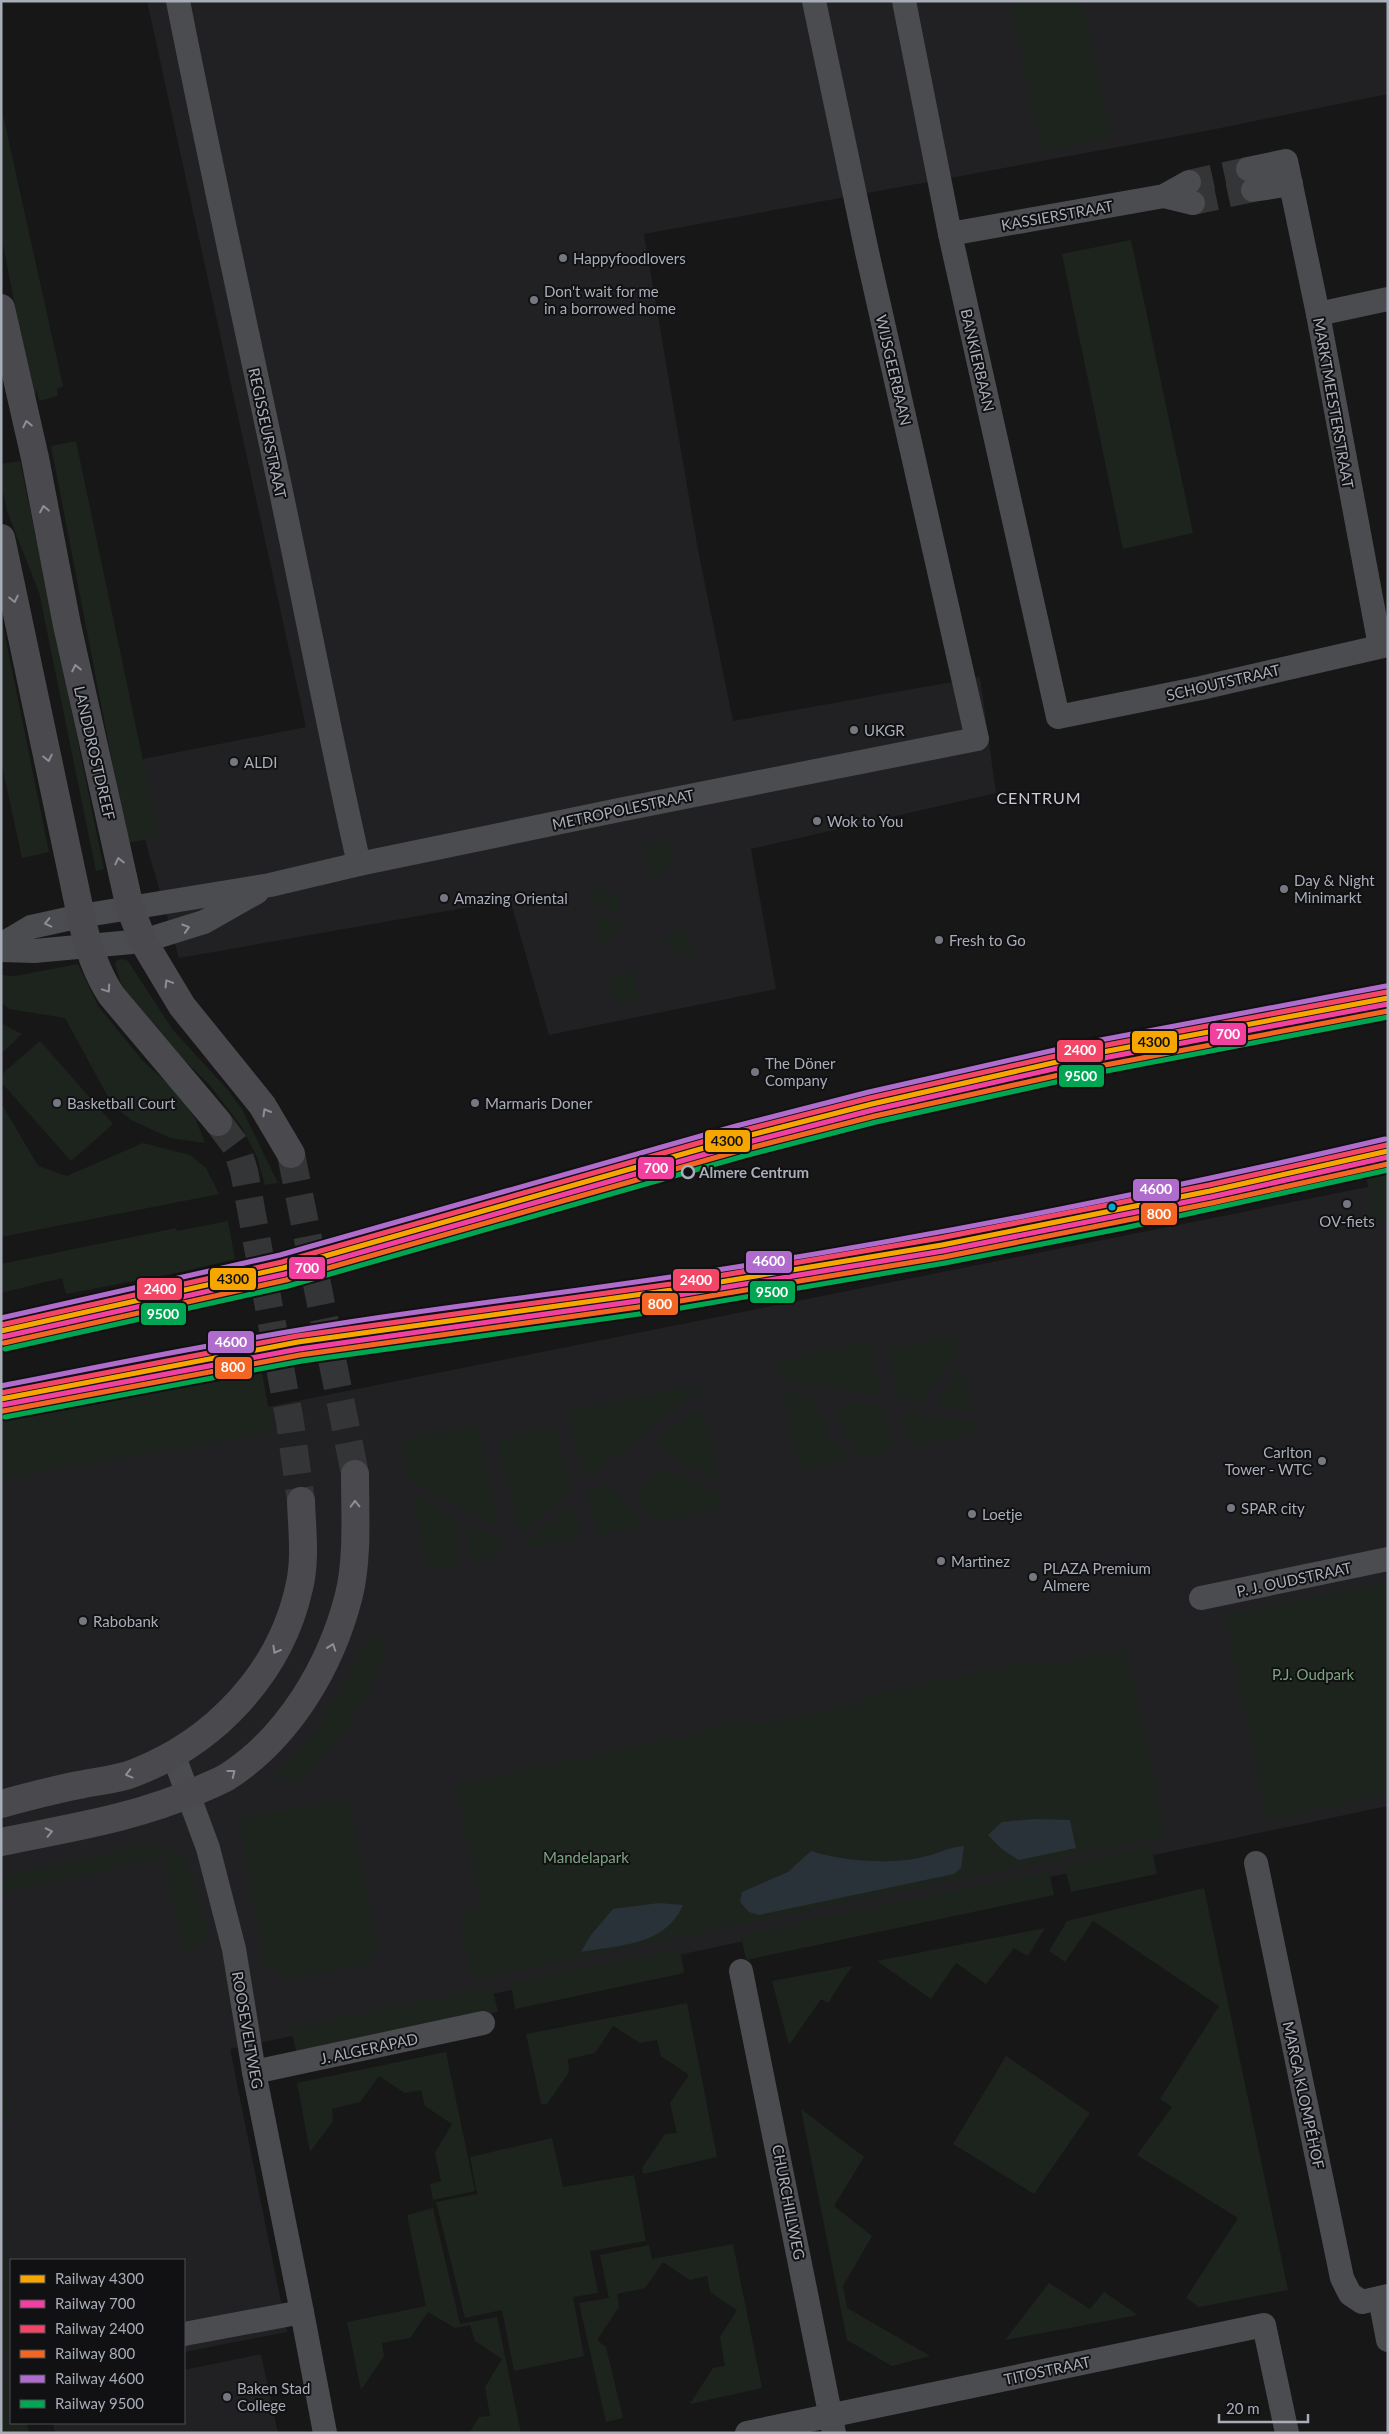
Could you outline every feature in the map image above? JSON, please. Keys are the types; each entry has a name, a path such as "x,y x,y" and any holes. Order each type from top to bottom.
{"main road":[{"name":"LANDDROSTDREEF","path":"1,308 34,458 67,625 130,908 143,941 182,1006 262,1105 291,1154"},
{"path":"1,538 87,945 98,975 111,995 218,1122"},
{"path":"1,1842 138,1813 226,1777 267,1744 302,1702 329,1655 349,1594 356,1533 355,1474"},
{"path":"1,1804 55,1789 133,1774 173,1754 210,1732 257,1683 284,1634 299,1589 302,1571 301,1501"}],"street":[{"name":"REGISSEURSTRAAT","path":"178,1 219,209 267,425 334,753 360,864"},
{"name":"WIJSGEERBAAN","path":"814,1 867,252 977,739"},
{"name":"BANKIERBAAN","path":"904,1 950,234 1058,717"},
{"name":"MARKTMEESTERSTRAAT","path":"1291,184 1251,179 1286,161 1291,184 1318,314 1384,646"},
{"name":"KASSIERSTRAAT","path":"950,234 1191,192"},
{"path":"1318,314 1388,299"},
{"name":"SCHOUTSTRAAT","path":"1058,717 1201,688 1384,646"},
{"name":"METROPOLESTRAAT","path":"1,945 31,927 81,916 270,885 360,864 977,739"},
{"name":"METROPOLESTRAAT","path":"1,950 34,951 143,941 204,922 270,885"},
{"name":"P. J. OUDSTRAAT","path":"1201,1598 1388,1559"},
{"name":"ROOSEVELTWEG","path":"173,1754 208,1848 234,1949 254,2072 325,2433"},
{"name":"MARGA KLOMPÉHOF","path":"1256,1862 1342,2278 1350,2294 1362,2302 1384,2297"},
{"name":"CHURCHILLWEG","path":"741,1971 786,2185 832,2424"},
{"name":"J. ALGERAPAD","path":"254,2072 483,2023"},
{"path":"1384,2297 1388,2340"},
{"path":"185,2334 302,2312"},
{"name":"TITOSTRAAT","path":"832,2424 1264,2326 1286,2433"},
{"path":"747,2433 832,2424"}],"shaded area":[{"path":"147,1 1388,1 1388,94 1211,130 644,234 698,550 733,721 980,677 996,793 751,849 776,989 549,1035 510,900 179,958 123,763 306,727"},
{"path":"1388,1183 1388,1806 230,2049 287,2332 185,2352 185,2259 10,2259 10,2387 1,2389 1,1456 242,1412"},
{"path":"1036,1819 1070,1820 1076,1848 1019,1860 1003,1850 988,1835 1002,1822"},
{"path":"964,1846 961,1868 954,1874 759,1915 749,1912 740,1902 742,1892 788,1872 811,1851 866,1861 896,1861 923,1857"},
{"path":"659,1903 683,1905 675,1919 665,1929 640,1941 581,1952 591,1935 613,1909"},
{"name":"Baken Stad College","path":"261,2354 278,2433 55,2433 53,2424 185,2424 185,2370"}],"green space":[{"path":"1010,1 1081,1 1112,137 1042,152"},
{"path":"1,106 63,386 57,389 58,396 39,401 36,388 36,395 33,396 1,235"},
{"path":"1131,240 1193,533 1123,549 1062,254"},
{"path":"76,441 159,837 128,843 51,446"},
{"path":"20,461 104,869 96,871 39,592 7,511 1,483 1,464"},
{"path":"1,616 49,852 22,858 1,761"},
{"path":"668,839 674,859 654,880 644,845"},
{"path":"588,884 618,894 622,916 592,903"},
{"path":"595,913 623,925 602,949"},
{"path":"687,924 693,958 661,943"},
{"path":"123,959 128,961 173,1030 228,1090 242,1109 278,1183 265,1185 257,1157 241,1126 208,1083 158,1036 122,987 115,964 117,960"},
{"path":"78,964 98,1006 142,1060 180,1095 196,1120 205,1143 170,1138 131,1120 112,1104 65,1018 9,1009 1,1002 1,975 15,976"},
{"path":"633,970 639,1000 615,1004 609,975"},
{"path":"1,1023 22,1034 1,1054"},
{"name":"Basketball Court","path":"40,1041 113,1124 71,1161 1,1082 1,1075"},
{"path":"1,1103 38,1166 67,1176 143,1143 190,1155 206,1168 219,1194 1,1237"},
{"path":"1388,1174 1388,1217 1375,1220 1366,1178"},
{"path":"228,1221 235,1259 181,1272 66,1294 62,1278 1,1293 1,1264 176,1228 177,1231"},
{"path":"952,1336 957,1337 959,1351 922,1401 899,1399 889,1350"},
{"path":"866,1342 870,1345 880,1390 876,1395 782,1379 777,1365 780,1361"},
{"path":"261,1367 273,1433 61,1468 1,1480 1,1410"},
{"path":"958,1368 964,1370 972,1407 968,1412 940,1406 938,1403"},
{"path":"695,1386 698,1391 589,1477 584,1475 569,1416 573,1410"},
{"path":"786,1392 812,1399 831,1430 825,1433 788,1412 784,1396"},
{"path":"842,1403 883,1408 892,1450 863,1458 858,1456 837,1416"},
{"path":"697,1409 704,1412 717,1470 715,1481 656,1446 656,1443"},
{"path":"906,1411 921,1415 940,1436 940,1441 910,1447 902,1417"},
{"path":"935,1416 973,1423 976,1432 945,1440 930,1423 930,1419"},
{"path":"794,1418 839,1442 848,1459 801,1470 789,1422 790,1419"},
{"path":"474,1425 478,1428 497,1519 493,1524 409,1479 401,1441"},
{"path":"553,1427 558,1431 570,1493 522,1531 518,1531 498,1442 503,1438"},
{"path":"664,1467 721,1496 722,1509 652,1523 636,1496"},
{"path":"609,1481 641,1523 639,1527 598,1535 587,1497 589,1493"},
{"path":"416,1496 420,1496 455,1519 459,1565 429,1570 414,1502"},
{"path":"569,1508 574,1511 580,1534 579,1537 523,1549 524,1542"},
{"path":"473,1527 500,1540 503,1555 473,1562 469,1560 468,1531"},
{"name":"P.J. Oudpark","path":"1388,1582 1388,1794 1267,1821 1225,1615"},
{"path":"368,1636 378,1638 384,1643 373,1681 363,1700 338,1738 297,1784 285,1782 278,1774 307,1743 316,1730 340,1691"},
{"name":"Mandelapark","path":"1126,1649 1166,1836 472,1980 459,1914 482,1908 462,1821 463,1814 457,1785 567,1761 595,1757 597,1753 663,1739 667,1742 690,1738 691,1733 746,1720 752,1722 753,1725 863,1703 869,1695 1035,1661 1043,1666"},
{"path":"348,1799 378,1949 364,1965 288,1979 264,1964 239,1818"},
{"path":"147,1844 172,1850 187,1860 207,1929 205,1945 183,1951 164,1857 1,1893 1,1878"},
{"path":"1151,1847 1157,1874 1071,1892 1064,1865"},
{"path":"1049,1872 1054,1895 746,1960 741,1935"},
{"path":"1204,1888 1288,2290 1199,2307 1186,2298 1238,2218 1137,2155 1172,2107 1160,2099 1219,2006 1093,1921 1065,1962 1049,1951 1067,1921"},
{"path":"1045,1928 1028,1956 1014,1948 986,1984 956,1963 931,1999 877,1961"},
{"path":"680,1949 684,1973 515,2009 511,1982"},
{"path":"852,1966 828,2003 821,1999 789,2045 772,1981"},
{"path":"492,1987 498,2012 297,2055 291,2028"},
{"path":"687,2003 717,2157 643,2174 642,2168 665,2134 677,2133 670,2103 689,2075 661,2056 657,2040 640,2043 613,2026 595,2053 568,2059 569,2072 547,2104 541,2104 526,2034"},
{"path":"446,2052 475,2191 433,2200 430,2184 441,2181 435,2153 452,2124 425,2106 421,2090 405,2093 379,2076 360,2102 332,2109 333,2121 310,2152 297,2083"},
{"path":"1006,2056 1090,2113 1034,2194 953,2144"},
{"path":"1,2072 11,2117 1,2119"},
{"path":"801,2109 864,2157 834,2206 872,2236 843,2286 847,2308 930,2356 892,2366 847,2340"},
{"path":"552,2138 563,2187 634,2175 646,2241 590,2251 598,2293 573,2297 584,2356 514,2371 502,2310 465,2318 436,2202 477,2194 470,2157"},
{"path":"433,2208 460,2324 497,2317 521,2433 469,2433 479,2417 490,2416 485,2387 502,2359 475,2341 470,2325 455,2328 428,2312 410,2338 382,2343 384,2356 361,2390 347,2322 426,2306 407,2215"},
{"path":"1,2224 10,2268 10,2354 1,2356"},
{"path":"733,2244 762,2388 690,2404 713,2368 725,2366 720,2337 737,2310 710,2292 707,2276 690,2280 663,2262 645,2288 617,2294 619,2307 597,2340 606,2347 623,2418 606,2422 579,2303 609,2298 600,2255 649,2245 652,2259"},
{"path":"1049,2283 1090,2309 1104,2292 1138,2315 1005,2340"},
{"path":"10,2379 10,2424 27,2424 29,2433 1,2433 1,2381"}],"tunnel":[{"path":"1189,182 1248,169"},
{"path":"1193,203 1253,190"},
{"path":"218,1122 236,1146 244,1171 290,1422 301,1501"},
{"path":"291,1154 355,1474"}],"rail line":[{"name":"4600","path":"1,1318 280,1255 736,1126 869,1092 1090,1042 1386,986"},
{"name":"2400","path":"1,1325 282,1262 737,1132 870,1098 1091,1048 1387,992"},
{"name":"4300","path":"1,1331 283,1268 739,1138 872,1104 1092,1054 1388,998"},
{"name":"700","path":"2,1337 285,1274 741,1144 873,1110 1093,1060 1388,1004"},
{"name":"800","path":"4,1343 286,1280 742,1150 875,1116 1095,1067 1388,1011"},
{"name":"9500","path":"5,1349 288,1286 744,1156 876,1122 1096,1073 1388,1017"},
{"name":"4600","path":"1,1386 305,1329 710,1271 840,1250 1152,1190 1385,1139"},
{"name":"2400","path":"1,1393 297,1336 671,1284 940,1238 1209,1185 1387,1145"},
{"name":"4300","path":"1,1399 298,1342 672,1290 942,1245 1210,1191 1388,1151"},
{"name":"700","path":"2,1405 299,1349 673,1296 943,1251 1211,1197 1388,1157"},
{"name":"800","path":"3,1411 300,1355 674,1302 944,1257 1212,1203 1388,1164"},
{"name":"9500","path":"5,1417 302,1361 675,1309 945,1263 1124,1228 1388,1170"}],"place":[{"name":"Happyfoodlovers","path":"563,258"},
{"name":"Don't wait for me in a borrowed home","path":"534,300"},
{"name":"UKGR","path":"854,730"},
{"name":"ALDI","path":"234,762"},
{"name":"Wok to You","path":"817,821"},
{"name":"Day & Night Minimarkt","path":"1284,889"},
{"name":"Amazing Oriental","path":"444,898"},
{"name":"Fresh to Go","path":"939,940"},
{"name":"The Döner Company","path":"755,1072"},
{"name":"Basketball Court","path":"57,1103"},
{"name":"Marmaris Doner","path":"475,1103"},
{"name":"Almere Centrum","path":"688,1172"},
{"name":"OV-fiets","path":"1347,1204"},
{"name":"Carlton Tower - WTC","path":"1322,1461"},
{"name":"SPAR city","path":"1231,1508"},
{"name":"Loetje","path":"972,1514"},
{"name":"Martinez","path":"941,1561"},
{"name":"PLAZA Premium Almere","path":"1033,1577"},
{"name":"Rabobank","path":"83,1621"},
{"name":"Baken Stad College","path":"227,2397"}],"district":[{"name":"CENTRUM","path":"1039,797"}]}
